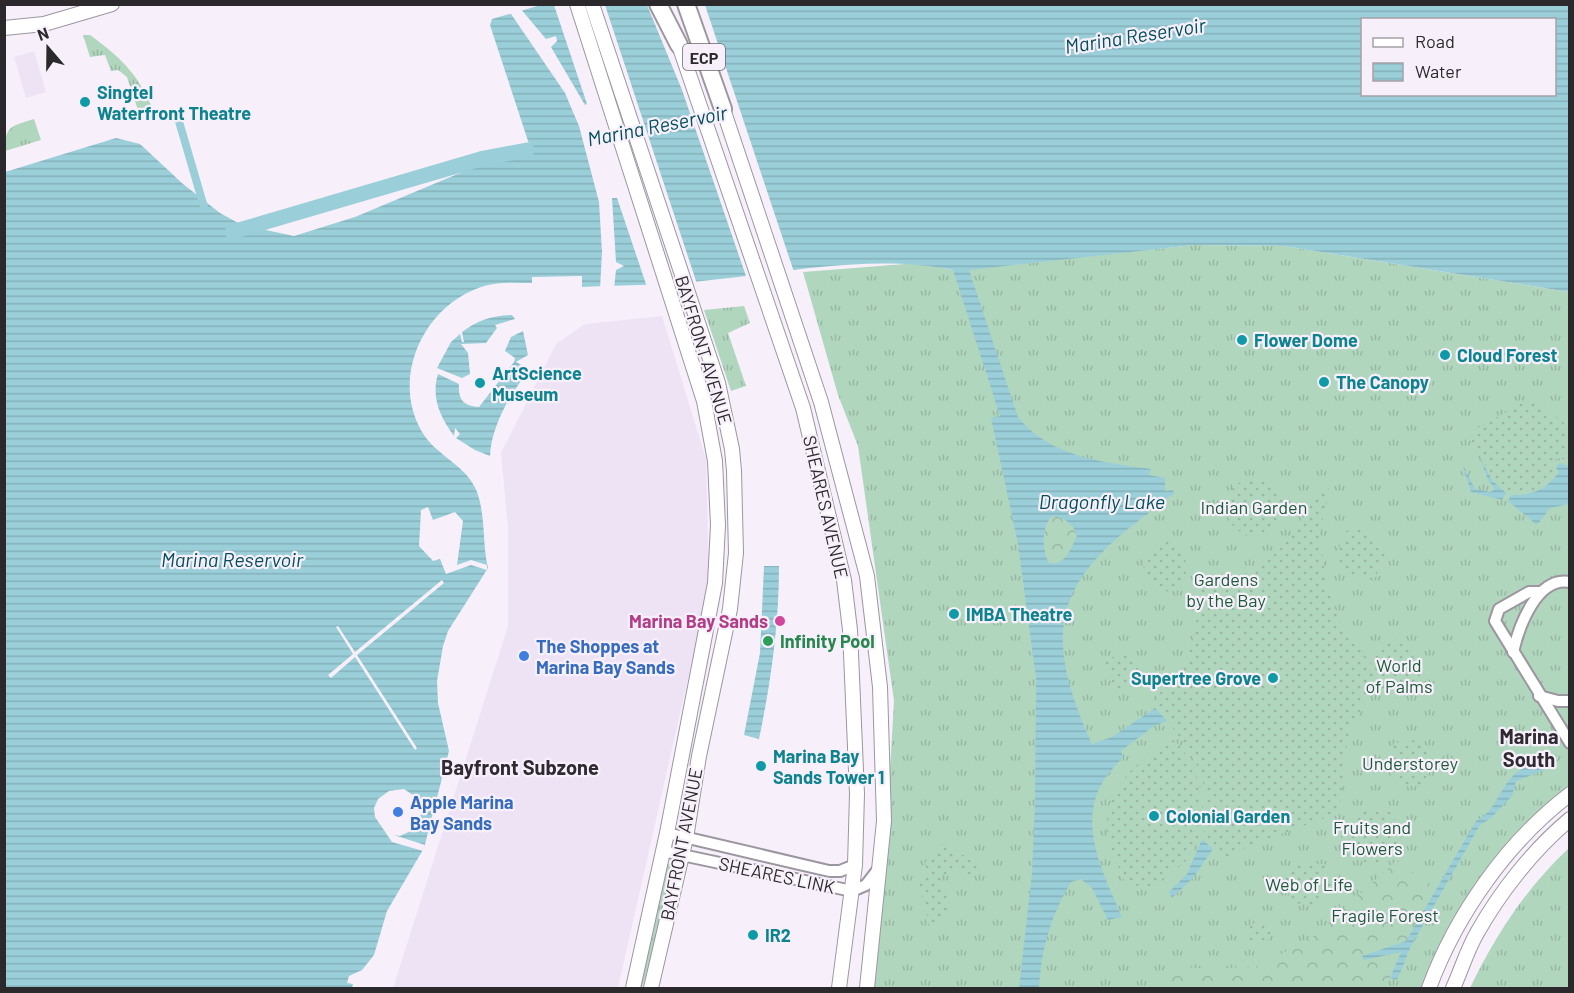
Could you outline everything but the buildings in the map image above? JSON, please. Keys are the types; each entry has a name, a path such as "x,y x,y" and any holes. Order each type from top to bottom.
{"highway":[{"path":"658,4 679,45"},
{"name":"ECP","path":"665,4 679,45"},
{"name":"ECP","path":"686,4 723,109"},
{"path":"698,4 723,109"}],"main road":[{"path":"4,28 44,24 112,4"},
{"name":"BAYFRONT AVENUE","path":"577,4 700,389 716,461 718,525 715,583 667,833 633,988"},
{"name":"BAYFRONT AVENUE","path":"592,4 718,383 733,460 737,528 735,574 730,609 699,756 686,838 651,988"},
{"name":"SHEARES AVENUE","path":"679,45 803,408 844,580 850,630 857,794 855,865 839,988"},
{"name":"SHEARES AVENUE","path":"723,109 821,402 867,576 874,628 884,792 881,865 867,988"},
{"path":"1430,988 1459,924 1491,876 1510,852 1553,807 1569,794"},
{"path":"1453,988 1476,934 1506,890 1537,850 1569,819"}],"street":[{"path":"1513,652 1516,639 1540,592 1552,583 1569,582"},
{"path":"1540,592 1529,592 1518,596 1495,614 1495,621 1569,743"},
{"path":"1539,696 1558,701 1569,701"},
{"name":"SHEARES LINK","path":"667,833 829,871 840,871 855,865"},
{"name":"SHEARES LINK","path":"663,851 852,891 866,885 881,865"}],"shaded area":[{"path":"34,51 46,92 26,98 14,57"},
{"path":"662,316 706,459 709,585 618,988 393,988 508,626 508,528 501,453 556,344 585,324"}],"green space":[{"path":"83,35 90,35 126,66 140,83 151,105 138,110 127,77 118,70 111,71 105,55 90,57"},
{"path":"34,119 41,140 5,151 6,136 11,128"},
{"name":"Gardens by the Bay","path":"1194,245 1284,246 1569,292 1569,786 1544,808 1494,861 1424,988 869,988 882,908 894,701 858,446 838,395 803,272 918,263 953,270"},
{"path":"744,306 750,323 728,333 746,386 731,391 704,310"},
{"path":"1531,398 1569,427 1569,460 1556,458 1553,467 1556,472 1541,487 1528,493 1516,493 1505,488 1495,478 1470,438 1471,432"},
{"name":"Indian Garden","path":"1255,478 1271,483 1279,491 1284,507 1279,523 1271,531 1255,536 1239,531 1231,523 1226,507 1231,491 1239,483"},
{"name":"Supertree Grove","path":"1323,484 1329,486 1320,533 1326,585 1342,626 1376,670 1372,685 1348,737 1339,813 1248,846 1228,862 1202,839 1206,817 1203,780 1188,749 1152,703 1184,662 1195,635 1199,584 1223,581 1244,574 1261,565 1276,553 1300,523"},
{"path":"1052,516 1068,522 1074,528 1077,536 1067,556 1059,562 1049,563 1044,545 1044,532"},
{"path":"1363,525 1388,550 1374,580 1345,575 1336,558 1344,532"},
{"path":"1168,536 1178,543 1188,567 1179,590 1172,591 1152,586 1145,575 1144,568 1149,553"},
{"name":"World of Palms","path":"1397,639 1408,644 1426,687 1397,699 1373,686 1377,670 1370,660 1382,646"},
{"path":"1129,650 1144,681 1116,693 1104,661"},
{"name":"Colonial Garden","path":"1174,740 1191,764 1197,778 1203,808 1202,824 1192,852 1183,864 1171,874 1144,889 1123,879 1107,830 1111,800 1126,776 1137,765"},
{"name":"Understorey","path":"1416,740 1427,746 1433,766 1422,785 1404,787 1386,769 1394,743"},
{"name":"Fruits and Flowers","path":"1359,809 1392,812 1402,842 1381,866 1348,857 1340,833"},
{"path":"935,845 951,845 962,855 972,856 978,864 977,870 968,878 963,869 960,871 952,865 954,868 941,877 940,888 949,897 950,906 934,924 929,925 926,907 918,888 920,875 929,877 925,862 934,858"},
{"path":"1569,848 1569,988 1470,988 1501,931 1525,896"},
{"name":"Fragile Forest","path":"1396,861 1437,888 1406,941 1363,957 1364,960 1401,952 1385,988 1162,988 1164,976 1180,967 1214,969 1259,966 1314,936"},
{"name":"Web of Life","path":"1301,863 1325,864 1333,888 1317,905 1292,903 1284,880"},
{"path":"668,864 671,864 652,956 642,988 638,988"},
{"path":"1259,922 1267,925 1270,933 1267,941 1259,944 1251,941 1248,933 1251,925"}],"water":[{"name":"Marina Reservoir","path":"541,5 1569,5 1569,292 1284,246 1194,245 969,270 1018,417 1030,430 1061,449 1115,464 1151,469 1149,475 1165,478 1165,491 1173,490 1174,494 1146,509 1149,513 1116,539 1092,564 1075,589 1065,615 1063,643 1067,673 1092,744 1112,737 1155,708 1167,721 1154,726 1121,751 1123,757 1103,782 1093,807 1092,823 1098,856 1122,917 1108,920 1092,888 1081,879 1071,882 1048,933 1039,988 1019,988 1032,873 1036,678 1018,544 991,418 1000,416 953,270 893,264 862,264 663,284 582,287 582,276 532,277 532,283 500,283 481,287 461,296 443,310 429,327 418,346 412,367 410,389 413,411 422,432 435,448 459,467 477,492 482,511 488,568 448,631 443,646 437,681 438,703 449,751 424,848 387,911 374,955 362,970 349,976 347,983 353,984 352,988 5,988 5,172 116,138 140,144 183,184 220,213 242,225 294,236 355,217 529,144 490,25 492,19","holes":["1052,516 1061,518 1074,528 1077,536 1067,556 1059,562 1049,563 1044,545 1044,532"]},
{"path":"512,315 515,319 495,325 497,328 486,343 461,344 468,353 470,374 462,378 437,368 451,342 460,334 464,342 462,332 486,319"},
{"path":"523,331 528,355 516,362 530,370 503,410 494,433 490,456 456,438 460,434 455,428 454,436 449,429 436,399 438,374 459,384 459,394 465,403 479,407 514,362 515,358 505,351 511,337"},
{"path":"1480,458 1492,480 1506,493 1502,500 1471,492 1462,463 1475,489 1490,492 1495,489 1488,480"},
{"path":"1559,463 1569,466 1569,504 1550,508 1537,525 1508,501 1511,495 1532,493 1544,487 1559,472 1556,468"},
{"name":"Infinity Pool","path":"764,566 779,566 779,588 774,653 759,739 744,735 760,653"},
{"path":"1555,755 1558,761 1547,769 1516,781 1512,796 1491,818 1480,825 1411,946 1397,980 1390,978 1401,952 1364,960 1362,956 1406,941 1476,821 1489,811 1516,773"},
{"path":"1202,839 1213,849 1193,878 1172,898 1169,892 1187,874"}],"pier":[{"path":"554,5 605,5 697,284 647,287 617,198 612,198 616,262 624,266 616,270 614,289 600,289 602,252 599,202 579,126 565,93 509,11 520,8 546,39 556,36 557,41 551,47 585,105 587,104"},
{"path":"647,5 705,5 794,272 747,279 682,90"},
{"path":"428,507 433,520 455,512 463,521 457,565 471,560 487,565 487,570 471,565 446,574 440,559 433,561 419,546 421,510"},
{"path":"442,580 444,583 357,655 417,748 415,750 355,657 331,678 328,675 353,654 336,627 338,626 355,652"},
{"path":"404,789 420,800 422,812 415,829 400,836 394,835 425,845 423,851 392,842 375,817 374,808 378,799 389,791"}],"waterway":[{"path":"178,118 204,207"},
{"name":"Marina Reservoir","path":"232,232 484,158 527,150"}],"place":[{"name":"Singtel Waterfront Theatre","path":"85,102"},
{"name":"Flower Dome","path":"1242,340"},
{"name":"Cloud Forest","path":"1445,355"},
{"name":"The Canopy","path":"1324,382"},
{"name":"ArtScience Museum","path":"480,383"},
{"name":"IMBA Theatre","path":"954,614"},
{"name":"Marina Bay Sands","path":"780,621"},
{"name":"Infinity Pool","path":"768,641"},
{"name":"The Shoppes at Marina Bay Sands","path":"524,656"},
{"name":"Supertree Grove","path":"1273,678"},
{"name":"Marina Bay Sands Tower 1","path":"761,766"},
{"name":"Apple Marina Bay Sands","path":"398,812"},
{"name":"Colonial Garden","path":"1154,816"},
{"name":"IR2","path":"753,935"}],"district":[{"name":"Marina South","path":"1529,748"},
{"name":"Bayfront Subzone","path":"520,767"}],"water label":[{"name":"Dragonfly Lake","path":"1102,501"}]}
